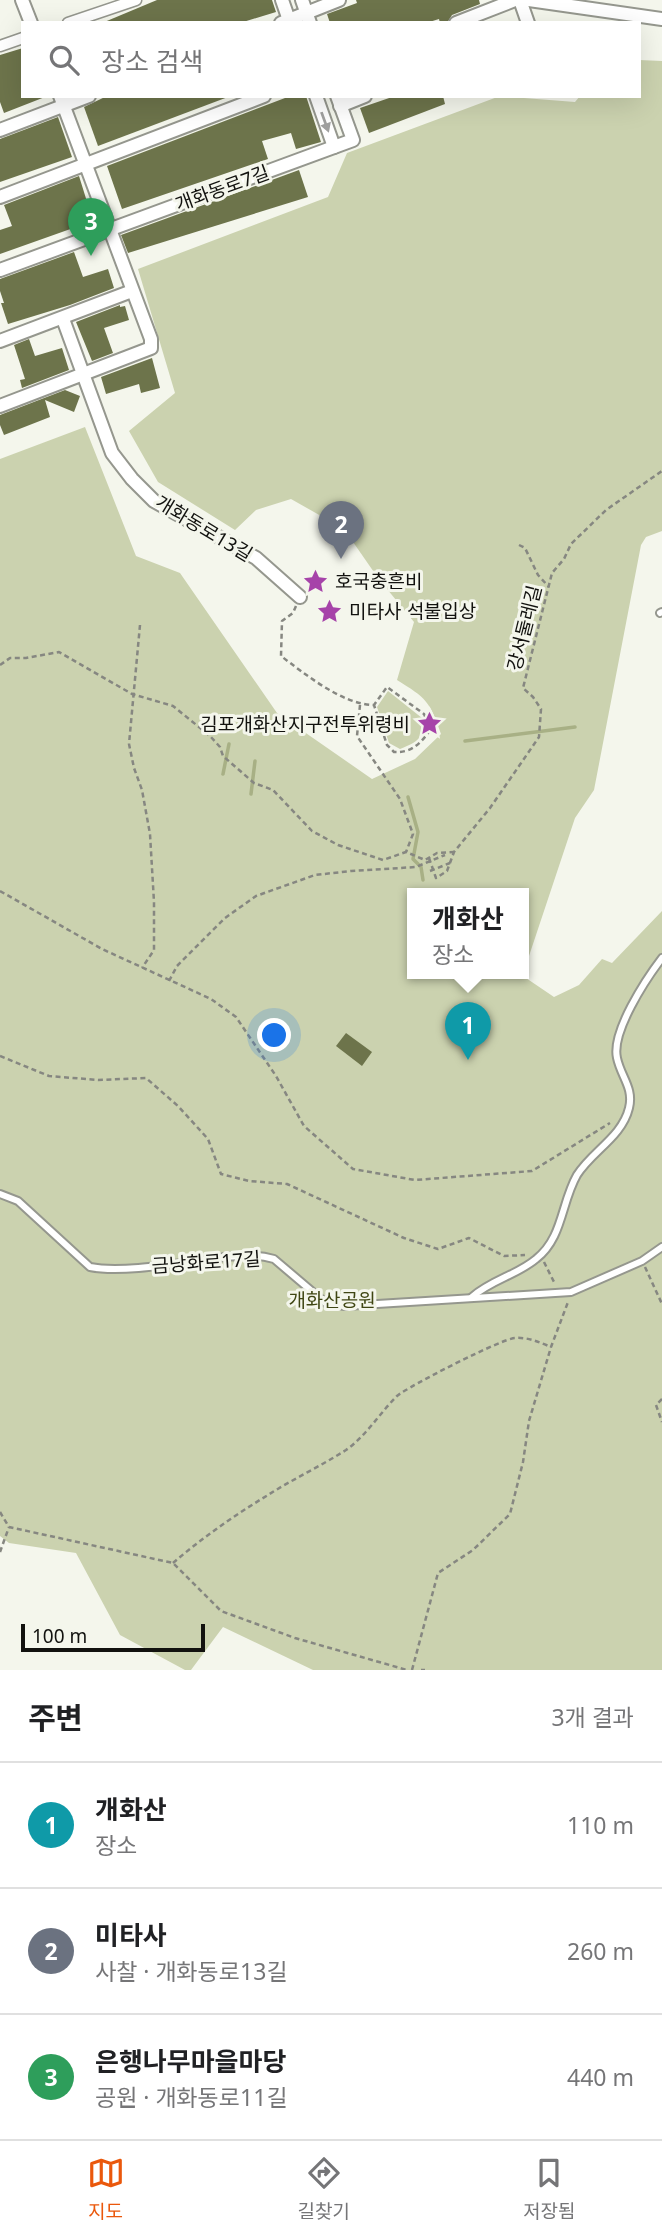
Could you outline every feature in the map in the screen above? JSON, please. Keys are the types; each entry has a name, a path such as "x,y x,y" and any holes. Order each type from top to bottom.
{"street":[{"path":"22,0 30,21"},
{"path":"74,21 136,0"},
{"path":"282,0 287,21"},
{"path":"302,0 308,18 339,0"},
{"path":"461,21 517,0 527,21"},
{"path":"529,0 662,19"},
{"path":"0,46 21,39"},
{"path":"0,197 259,98"},
{"path":"317,98 334,147"},
{"path":"0,130 62,101 151,339 151,348 0,406"},
{"name":"개화동로7길","path":"0,270 353,140 338,101"},
{"path":"0,341 132,291"},
{"name":"개화동로13길","path":"63,318 112,453 154,501 256,558 300,597"}],"lane":[{"path":"472,1297 482,1287 535,1260 541,1254 556,1233 567,1196 582,1167 608,1142 628,1112 631,1091 617,1058 618,1035 651,972 662,958"},
{"name":"금낭화로17길","path":"0,1194 18,1201 90,1267 135,1267 253,1255 274,1259 327,1304 367,1306 472,1297 560,1294 571,1292 642,1261 662,1247"}],"path":[{"name":"강서둘레길","path":"454,852 491,808 539,737 541,709 523,688 552,573 564,559 571,544 606,510 662,471"},
{"path":"519,545 525,548 538,575 549,587"},
{"path":"300,597 293,613 282,621 281,656 316,681 360,705 374,705"},
{"path":"140,625 129,744 142,790 150,834 154,902 154,950 142,968"},
{"path":"0,665 10,658 60,652 132,694 173,706 210,736 225,757 254,783 273,790 312,831 338,845 380,859 406,852 430,860"},
{"path":"387,687 424,714 428,733 421,743 405,752 394,752 387,745 374,705 387,687"},
{"path":"360,705 357,736 400,799 413,834 406,852"},
{"path":"169,981 177,966 225,918 256,896 315,875 418,867 454,852"},
{"path":"430,860 436,877 447,871 454,852"},
{"path":"432,871 450,863"},
{"path":"0,891 102,949 211,999 236,1017 276,1076 304,1126 353,1168 415,1180 532,1171 628,1112"},
{"path":"0,1056 49,1076 98,1080 146,1078 178,1106 208,1139 221,1174 249,1181 287,1184 404,1238 438,1249 470,1238 503,1256 541,1254 560,1294"},
{"path":"642,1261 662,1304"},
{"path":"0,1512 9,1527 173,1563 221,1611 295,1638 410,1670 438,1573 472,1550 510,1514 523,1462 529,1421 571,1292"},
{"path":"173,1563 267,1495 325,1464 356,1443 365,1429 400,1393 512,1337 530,1339 551,1347"},
{"path":"662,1399 656,1405 662,1422"},
{"path":"0,1552 9,1527"}],"green space":[{"name":"개화산공원","path":"641,60 662,61 662,531 646,537 641,545 594,790 575,818 529,956 529,888 407,888 407,979 527,979 554,997 579,985 602,959 612,963 662,911 662,1670 313,1670 223,1627 191,1670 185,1670 120,1635 76,1553 9,1543 0,1536 0,459 85,427 136,556 180,573 277,713 372,779 415,759 441,734 426,701 397,680 414,622 378,578 344,529 291,499 256,510 235,530 158,482 129,431 175,393 138,269 328,197 347,153 495,98 575,102 578,98 641,98"},
{"path":"388,691 422,718 419,738 400,749 389,743 377,707"}],"building":[{"path":"157,0 272,0 276,12 247,21 107,21"},
{"path":"356,0 479,0 480,4 452,15 448,21 329,21 327,14 357,3"},
{"path":"21,49 21,98 42,98 4,113 0,102 0,55"},
{"path":"103,98 225,98 98,146 84,107"},
{"path":"285,98 307,98 321,142 296,149 291,133 262,141 268,159 122,209 107,166"},
{"path":"389,98 444,98 445,104 369,133 360,108"},
{"path":"58,117 72,157 0,182 0,139"},
{"path":"299,170 308,197 128,253 121,235"},
{"path":"79,176 93,221 0,254 0,230 12,226 4,205"},
{"path":"74,252 83,277 108,269 114,288 8,324 1,303 4,303 0,279"},
{"path":"120,305 125,306 129,320 104,328 113,353 92,361 76,322"},
{"path":"29,339 35,356 62,348 69,370 22,388 20,380 25,379 14,345"},
{"path":"152,358 160,388 141,393 139,384 106,394 101,377"},
{"path":"65,390 80,396 74,412 45,400 50,417 4,435 0,415"},
{"path":"346,1033 372,1052 362,1066 336,1046"}],"waterway":[{"path":"465,741 575,727"},
{"path":"223,774 229,744"},
{"path":"251,794 255,761"},
{"path":"408,797 418,832 413,859 421,867 423,880"}],"place":[{"name":"은행나무마을마당","path":"91,256"},
{"name":"미타사","path":"341,559"},
{"name":"호국충흔비","path":"315,581"},
{"name":"미타사 석불입상","path":"329,611"},
{"name":"김포개화산지구전투위령비","path":"430,724"},
{"name":"개화산","path":"468,1060"}]}
